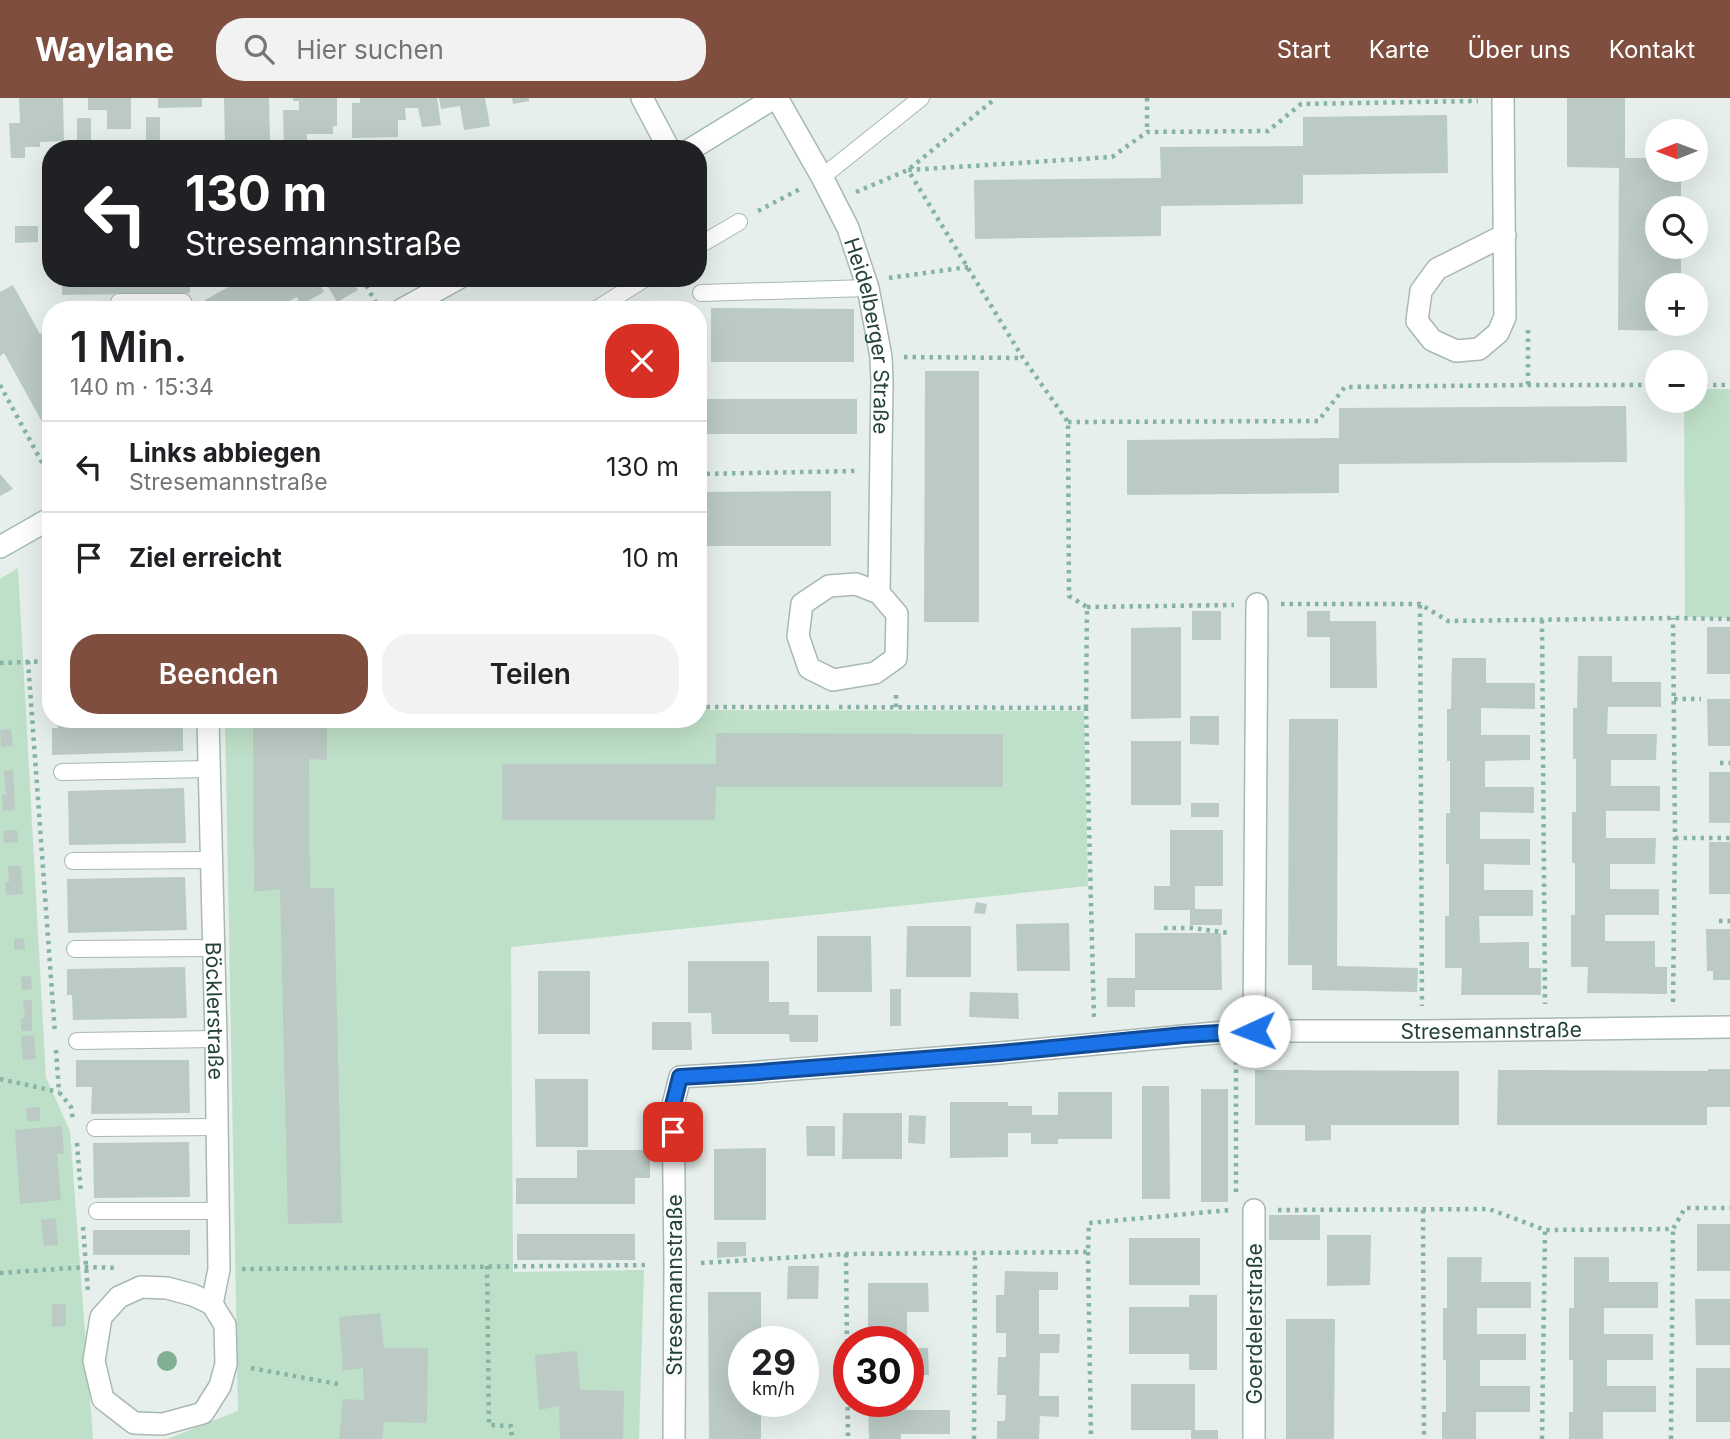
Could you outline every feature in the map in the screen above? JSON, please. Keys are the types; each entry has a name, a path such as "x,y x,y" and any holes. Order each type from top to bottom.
{"street":[{"path":"642,98 664,140"},
{"name":"Heidelberger Straße","path":"706,140 776,98 822,177 875,284 881,357 879,593"},
{"path":"1503,99 1505,235 1505,317 1498,333 1479,349 1456,351 1432,340 1417,321 1421,291 1437,269 1505,235"},
{"path":"417,301 442,287"},
{"path":"0,547 42,523"},
{"path":"856,584 879,593 897,614 896,658 874,673 833,680 809,668 798,636 802,604 829,586 856,584"},
{"path":"1245,1031 1254,932 1256,604"},
{"name":"Böcklerstraße","path":"208,728 219,1269 212,1304"},
{"name":"Stresemannstraße","path":"674,1439 673,1105 680,1077 1245,1031 1730,1027"},
{"name":"Goerdelerstraße","path":"1245,1210 1254,1439"},
{"path":"141,1287 167,1288 194,1295 212,1304 225,1325 226,1364 220,1386 203,1413 163,1424 134,1423 103,1399 94,1361 97,1339 101,1317 119,1297 141,1287"}],"lane":[{"path":"822,177 921,98"},
{"path":"707,241 738,222"},
{"path":"701,293 875,284"},
{"path":"609,301 632,287"},
{"path":"62,772 209,769"},
{"path":"73,861 212,860"},
{"path":"75,949 214,948"},
{"path":"77,1041 216,1039"},
{"path":"95,1128 217,1127"},
{"path":"90,1214 218,1211"}],"path":[{"path":"852,193 908,170 996,98"},
{"path":"1147,98 1147,132"},
{"path":"908,170 1112,157 1147,132 1268,131 1301,104 1342,100 1503,99"},
{"path":"908,170 1023,358 1068,422 1069,596 1087,607 1420,604 1448,621 1730,619"},
{"path":"738,222 822,177"},
{"path":"875,284 968,267"},
{"path":"881,357 1023,358"},
{"path":"0,385 42,462"},
{"path":"1068,422 1318,421 1345,387 1645,385"},
{"path":"1708,385 1730,385"},
{"path":"707,474 880,471"},
{"path":"1420,604 1423,1031"},
{"path":"1087,607 1086,708 1094,1044"},
{"path":"1673,1028 1674,618"},
{"path":"1542,620 1545,1029"},
{"path":"28,661 55,1036"},
{"path":"0,663 42,661"},
{"path":"1674,699 1701,699"},
{"path":"707,707 1086,708"},
{"path":"1720,763 1730,763"},
{"path":"1675,838 1730,838"},
{"path":"1719,921 1730,921"},
{"path":"1164,928 1192,928 1236,934 1254,932"},
{"path":"1245,1031 1245,1210"},
{"path":"56,1050 59,1092 71,1107 75,1129"},
{"path":"0,1079 59,1092"},
{"path":"76,1140 82,1203"},
{"path":"1671,1439 1673,1229 1685,1208 1730,1208"},
{"path":"1090,1439 1089,1223 1245,1210 1489,1209 1545,1230 1673,1229"},
{"path":"1423,1210 1424,1439"},
{"path":"89,1294 86,1268 90,1214"},
{"path":"1542,1439 1545,1230"},
{"path":"219,1269 675,1264 846,1254 1088,1252"},
{"path":"974,1439 975,1253"},
{"path":"846,1254 848,1439"},
{"path":"487,1266 489,1425 511,1426 512,1439"},
{"path":"0,1273 86,1268"},
{"path":"226,1364 343,1385"}],"green space":[{"path":"1708,389 1730,389 1730,618 1685,617 1684,413 1708,413"},
{"path":"18,568 46,1078 70,1131 93,1439 0,1439 0,579"},
{"path":"707,710 1084,711 1088,886 511,947 513,1272 644,1270 639,1439 167,1439 238,1411 225,728 707,728"}],"building":[{"path":"19,98 63,98 64,140 42,140 40,147 25,147 25,158 11,158 9,123 20,123"},
{"path":"88,98 131,98 131,129 107,129 107,110 88,110"},
{"path":"158,98 202,98 202,107 158,108"},
{"path":"224,98 269,98 270,140 225,140"},
{"path":"293,98 337,98 337,126 333,126 333,134 307,134 307,140 284,140 283,110 299,110 299,101 293,101"},
{"path":"360,98 437,98 441,125 422,127 418,108 405,108 406,120 398,120 398,137 352,138 352,103 360,103"},
{"path":"439,98 485,98 490,126 464,130 460,106 441,109"},
{"path":"512,98 529,98 529,101 513,104"},
{"path":"1567,98 1625,98 1625,158 1645,158 1645,182 1681,182 1681,196 1645,196 1645,259 1681,259 1681,273 1645,273 1645,330 1618,330 1619,168 1567,167"},
{"path":"1447,115 1448,173 1303,175 1303,204 1161,206 1161,236 975,239 974,180 1161,178 1160,147 1303,146 1303,117"},
{"path":"146,117 160,117 160,140 146,140"},
{"path":"77,118 91,118 91,140 77,140"},
{"path":"15,226 38,226 38,242 15,243"},
{"path":"13,285 40,334 42,333 42,422 4,353 0,356 0,292"},
{"path":"62,287 190,287 190,293 62,295"},
{"path":"228,287 322,287 324,292 308,301 299,301 297,297 289,301 205,300"},
{"path":"328,287 356,287 358,290 336,301"},
{"path":"711,308 854,309 854,362 711,362"},
{"path":"925,371 979,371 979,622 924,622"},
{"path":"707,399 857,399 857,434 707,434"},
{"path":"1626,406 1627,462 1339,464 1339,493 1127,495 1127,440 1339,438 1339,408"},
{"path":"0,474 13,489 0,496"},
{"path":"831,491 831,546 707,546 707,492"},
{"path":"1192,611 1221,611 1221,640 1192,640"},
{"path":"1307,611 1330,611 1330,621 1376,621 1377,688 1330,688 1330,637 1307,637"},
{"path":"1181,627 1181,718 1131,719 1131,628"},
{"path":"1707,627 1730,627 1730,674 1707,674"},
{"path":"1578,656 1612,656 1612,682 1661,682 1661,707 1608,707 1607,734 1657,734 1656,760 1611,760 1611,786 1660,786 1660,811 1606,811 1606,838 1656,838 1655,864 1610,864 1610,889 1659,889 1659,915 1605,915 1605,941 1655,941 1655,967 1667,967 1667,994 1587,993 1588,967 1571,967 1571,915 1575,915 1572,812 1576,812 1573,708 1577,708"},
{"path":"1452,658 1486,658 1486,683 1535,683 1535,709 1481,708 1481,735 1530,735 1530,760 1485,761 1485,787 1534,787 1534,813 1480,812 1480,839 1530,839 1530,865 1484,864 1484,890 1533,890 1533,916 1479,916 1480,943 1529,942 1529,968 1541,968 1541,995 1461,995 1462,968 1445,968 1445,916 1449,916 1446,813 1450,813 1447,709 1451,709"},
{"path":"1707,699 1730,699 1730,746 1708,746"},
{"path":"1190,716 1219,716 1219,745 1190,744"},
{"path":"1289,719 1338,719 1337,966 1418,968 1417,992 1312,990 1312,965 1288,965"},
{"path":"52,728 183,728 183,751 52,755"},
{"path":"253,728 327,728 327,760 309,759 310,888 334,888 342,1223 288,1224 280,889 254,892"},
{"path":"11,729 13,746 1,747 0,730"},
{"path":"716,733 1003,734 1003,787 716,787 715,820 502,820 502,764 716,764"},
{"path":"1131,741 1181,741 1181,805 1131,805"},
{"path":"13,770 15,810 3,811 2,795 6,795 4,771"},
{"path":"1709,772 1730,772 1730,823 1709,823"},
{"path":"184,788 186,843 69,845 68,791"},
{"path":"1191,803 1219,803 1219,817 1191,817"},
{"path":"17,830 18,842 4,843 3,831"},
{"path":"1170,830 1223,830 1223,886 1195,886 1195,909 1222,909 1222,925 1190,925 1190,910 1154,910 1154,886 1170,886"},
{"path":"1709,842 1730,842 1730,894 1709,894"},
{"path":"8,866 21,866 23,894 6,895"},
{"path":"185,877 187,930 68,933 67,879"},
{"path":"976,902 987,904 985,914 974,913"},
{"path":"1069,923 1070,971 1017,971 1016,924"},
{"path":"907,926 971,926 971,977 906,977"},
{"path":"1706,929 1730,929 1730,980 1713,980 1713,971 1707,971"},
{"path":"1135,933 1221,933 1222,990 1135,990 1135,1007 1107,1007 1107,978 1135,978"},
{"path":"817,936 871,936 872,992 817,992"},
{"path":"24,938 25,949 14,950 14,939"},
{"path":"688,961 769,961 769,1002 789,1002 789,1015 818,1015 818,1042 790,1042 789,1034 712,1034 711,1013 688,1013"},
{"path":"185,967 187,1018 73,1020 72,995 67,995 67,969"},
{"path":"538,971 590,971 590,1034 538,1034"},
{"path":"31,976 32,989 22,990 21,977"},
{"path":"890,989 901,989 901,1026 890,1026"},
{"path":"970,992 1018,993 1019,1019 969,1017"},
{"path":"23,1000 32,1000 32,1031 21,1031 21,1018 25,1018"},
{"path":"652,1022 691,1022 692,1050 652,1050"},
{"path":"34,1035 36,1059 23,1060 21,1036"},
{"path":"76,1060 189,1060 190,1113 91,1114 92,1087 76,1087"},
{"path":"1730,1069 1730,1107 1707,1107 1707,1125 1497,1125 1498,1070"},
{"path":"1255,1070 1459,1071 1459,1125 1331,1125 1331,1140 1305,1141 1305,1125 1255,1125"},
{"path":"535,1079 588,1079 588,1147 536,1147"},
{"path":"1142,1086 1169,1086 1170,1199 1142,1199"},
{"path":"1201,1089 1228,1089 1228,1202 1201,1202"},
{"path":"1058,1092 1112,1092 1112,1139 1058,1139 1058,1144 1031,1144 1031,1133 1008,1133 1008,1157 950,1158 950,1102 1008,1102 1008,1106 1032,1106 1032,1115 1058,1115"},
{"path":"40,1107 40,1121 27,1121 26,1108"},
{"path":"843,1113 902,1113 902,1159 842,1159"},
{"path":"909,1115 926,1116 925,1144 908,1143"},
{"path":"62,1126 64,1154 57,1154 61,1200 20,1204 15,1130"},
{"path":"806,1126 835,1126 835,1156 807,1156"},
{"path":"189,1142 190,1197 94,1198 93,1143"},
{"path":"766,1148 766,1220 714,1220 714,1149"},
{"path":"577,1150 650,1150 650,1178 635,1178 635,1204 516,1204 516,1178 577,1178"},
{"path":"1269,1215 1320,1215 1320,1240 1269,1240"},
{"path":"56,1218 58,1245 44,1246 41,1220"},
{"path":"1697,1224 1730,1224 1730,1271 1697,1271"},
{"path":"93,1230 190,1230 190,1255 93,1255"},
{"path":"517,1234 635,1234 635,1260 517,1260"},
{"path":"1327,1235 1371,1235 1370,1285 1327,1286"},
{"path":"1129,1238 1200,1238 1200,1285 1129,1285"},
{"path":"717,1242 746,1242 746,1256 717,1258"},
{"path":"1447,1257 1482,1257 1481,1282 1531,1282 1531,1308 1477,1308 1477,1334 1526,1334 1526,1360 1480,1360 1480,1386 1530,1386 1530,1412 1476,1412 1476,1439 1442,1439 1442,1412 1446,1412 1443,1308 1447,1308"},
{"path":"1574,1257 1609,1257 1609,1282 1658,1282 1658,1308 1604,1308 1604,1334 1653,1334 1653,1360 1607,1360 1607,1386 1656,1386 1656,1412 1603,1412 1603,1439 1569,1439 1569,1412 1573,1412 1573,1360 1569,1360 1569,1308 1574,1308"},
{"path":"788,1266 819,1266 818,1299 787,1299"},
{"path":"1005,1271 1058,1272 1058,1290 1039,1290 1039,1334 1060,1334 1059,1353 1040,1353 1039,1396 1059,1396 1059,1417 1040,1416 1039,1439 997,1439 997,1421 1005,1421 1006,1395 997,1395 998,1357 1006,1357 1006,1333 996,1333 996,1295 1004,1295"},
{"path":"868,1283 928,1283 929,1312 907,1312 907,1326 868,1326"},
{"path":"708,1292 761,1292 761,1326 728,1326 728,1417 761,1417 761,1439 709,1439"},
{"path":"1189,1295 1217,1295 1217,1370 1189,1370 1189,1354 1129,1354 1129,1307 1189,1307"},
{"path":"1695,1299 1730,1299 1730,1345 1696,1345"},
{"path":"52,1304 66,1304 66,1326 52,1327"},
{"path":"380,1313 384,1348 428,1348 427,1423 384,1422 382,1439 339,1439 343,1399 364,1400 363,1368 343,1371 339,1317"},
{"path":"1286,1319 1335,1319 1334,1439 1286,1439"},
{"path":"924,1348 928,1348 929,1375 924,1375"},
{"path":"577,1351 580,1390 624,1391 623,1439 560,1439 559,1406 539,1410 535,1355"},
{"path":"1696,1368 1730,1368 1730,1422 1696,1422"},
{"path":"1131,1384 1195,1384 1195,1430 1218,1430 1218,1439 1191,1439 1191,1430 1131,1430"},
{"path":"924,1410 950,1410 950,1434 901,1434 901,1439 869,1439 868,1417 924,1417"}],"route":[{"path":"673,1132 673,1105 680,1077 1254,1031"}]}
